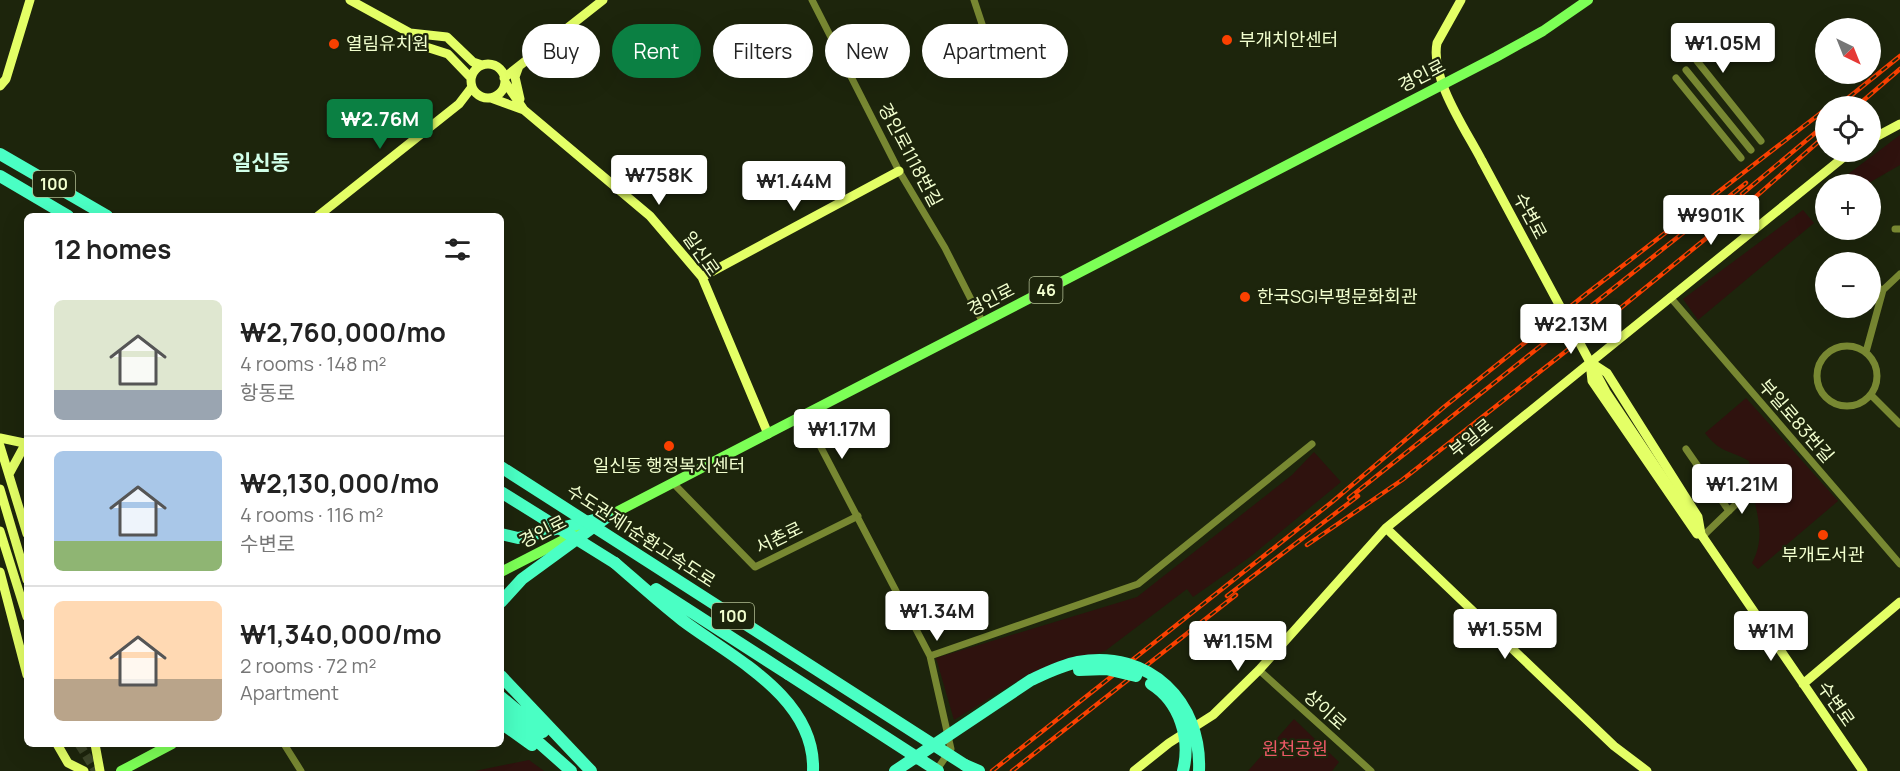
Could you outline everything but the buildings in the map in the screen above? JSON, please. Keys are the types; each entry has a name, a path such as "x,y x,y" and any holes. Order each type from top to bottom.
{"highway":[{"name":"100","path":"0,154 101,213"},
{"name":"100","path":"0,176 63,213"},
{"name":"수도권제1순환고속도로","path":"504,469 973,769"},
{"name":"수도권제1순환고속도로","path":"504,494 937,771"},
{"path":"504,535 518,537 606,518"},
{"path":"504,599 522,579 606,518"},
{"path":"615,563 680,619 782,696 803,729 810,747 813,771"},
{"path":"895,771 1031,680 1071,664 1101,660 1140,669 1159,679 1177,695 1189,713 1196,732 1199,771"},
{"path":"909,771 1033,688 1058,676 1106,669 1142,679 1156,687 1168,700 1182,725 1186,741 1183,771"},
{"path":"504,679 591,771"},
{"path":"504,699 591,771"},
{"path":"504,712 570,771"},
{"path":"504,725 570,771"}],"main road":[{"name":"경인로","path":"504,570 1543,31 1588,0"},
{"path":"121,771 166,747"}],"street":[{"path":"0,86 6,79 30,0"},
{"path":"350,0 410,33 423,46 448,54 471,82 477,95 488,98"},
{"path":"459,104 488,98 501,92 504,80 520,64 603,0"},
{"name":"경인로1118번길","path":"812,0 899,171 945,248 983,323"},
{"path":"974,0 982,24"},
{"name":"수변로","path":"1461,0 1437,43 1435,51 1442,84 1482,161 1606,392 1702,537 1863,771"},
{"path":"410,33 447,37 473,62 482,65 498,68 520,64"},
{"path":"1696,61 1761,141"},
{"path":"520,64 515,77 524,110"},
{"path":"322,213 459,104 482,65"},
{"path":"498,68 504,80"},
{"path":"1686,70 1751,150"},
{"path":"1676,78 1741,158"},
{"name":"일신로","path":"504,80 524,110 650,216 702,277 768,434"},
{"name":"일신로","path":"488,98 524,110"},
{"path":"1881,134 1900,124"},
{"name":"부일로","path":"1134,771 1169,743 1213,715 1258,670 1386,528 1838,162"},
{"path":"702,277 899,171"},
{"path":"1866,352 1883,290 1900,274"},
{"name":"부일로83번길","path":"1670,297 1900,564"},
{"path":"1847,345 1866,352 1872,359 1877,377 1871,395 1863,402 1843,407 1825,398 1816,380 1816,369 1827,352 1847,345"},
{"name":"수변로","path":"1590,362 1592,381 1693,531 1702,537"},
{"name":"수변로","path":"1590,362 1607,373 1698,517 1702,537"},
{"path":"1871,395 1900,424"},
{"path":"804,415 930,656 951,749 937,771"},
{"path":"0,438 24,442"},
{"path":"9,474 24,444"},
{"path":"930,656 1138,584 1312,444"},
{"path":"0,446 24,524"},
{"path":"1686,449 1729,511"},
{"path":"1702,537 1766,475"},
{"name":"서촌로","path":"673,483 755,567 858,516"},
{"path":"0,489 24,570"},
{"path":"1386,528 1614,746 1647,771"},
{"path":"0,531 24,607"},
{"path":"0,572 24,664"},
{"path":"1803,684 1900,602"},
{"name":"상이로","path":"1258,670 1371,771"},
{"path":"59,747 68,763 84,771"},
{"path":"96,747 100,771"},
{"path":"286,747 301,771"}],"green space":[{"path":"1900,135 1900,165 1881,176 1881,174 1848,174 1864,162 1881,162 1881,149"},
{"path":"1803,210 1814,223 1698,320 1683,299"},
{"path":"1746,398 1838,501 1758,569 1752,563 1758,548 1760,533 1749,461 1721,448 1705,433"},
{"path":"1314,452 1341,482 1250,557 1193,597 1187,589 1105,651 1027,675 954,720 936,658 1137,597 1292,475"},
{"name":"원천공원","path":"1294,719 1339,762 1332,771 1248,771"},
{"path":"529,760 544,771 475,771"}],"tunnel":[{"path":"81,747 96,771"}],"railway":[{"path":"1850,96 1900,56"},
{"path":"1869,96 1900,69"},
{"path":"992,771 1332,502 1444,407 1586,294 1815,117"},
{"path":"1742,194 1815,133"},
{"path":"1307,545 1402,480 1607,319 1736,214 1815,145"},
{"path":"1349,498 1746,183"},
{"path":"1227,596 1358,496"},
{"path":"1012,771 1236,595"}],"place":[{"name":"부개치안센터","path":"1227,40"},
{"name":"열림유치원","path":"334,44"},
{"name":"한국SGI부평문화회관","path":"1245,297"},
{"name":"일신동 행정복지센터","path":"669,446"},
{"name":"부개도서관","path":"1823,535"}],"district":[{"name":"일신동","path":"261,163"}]}
